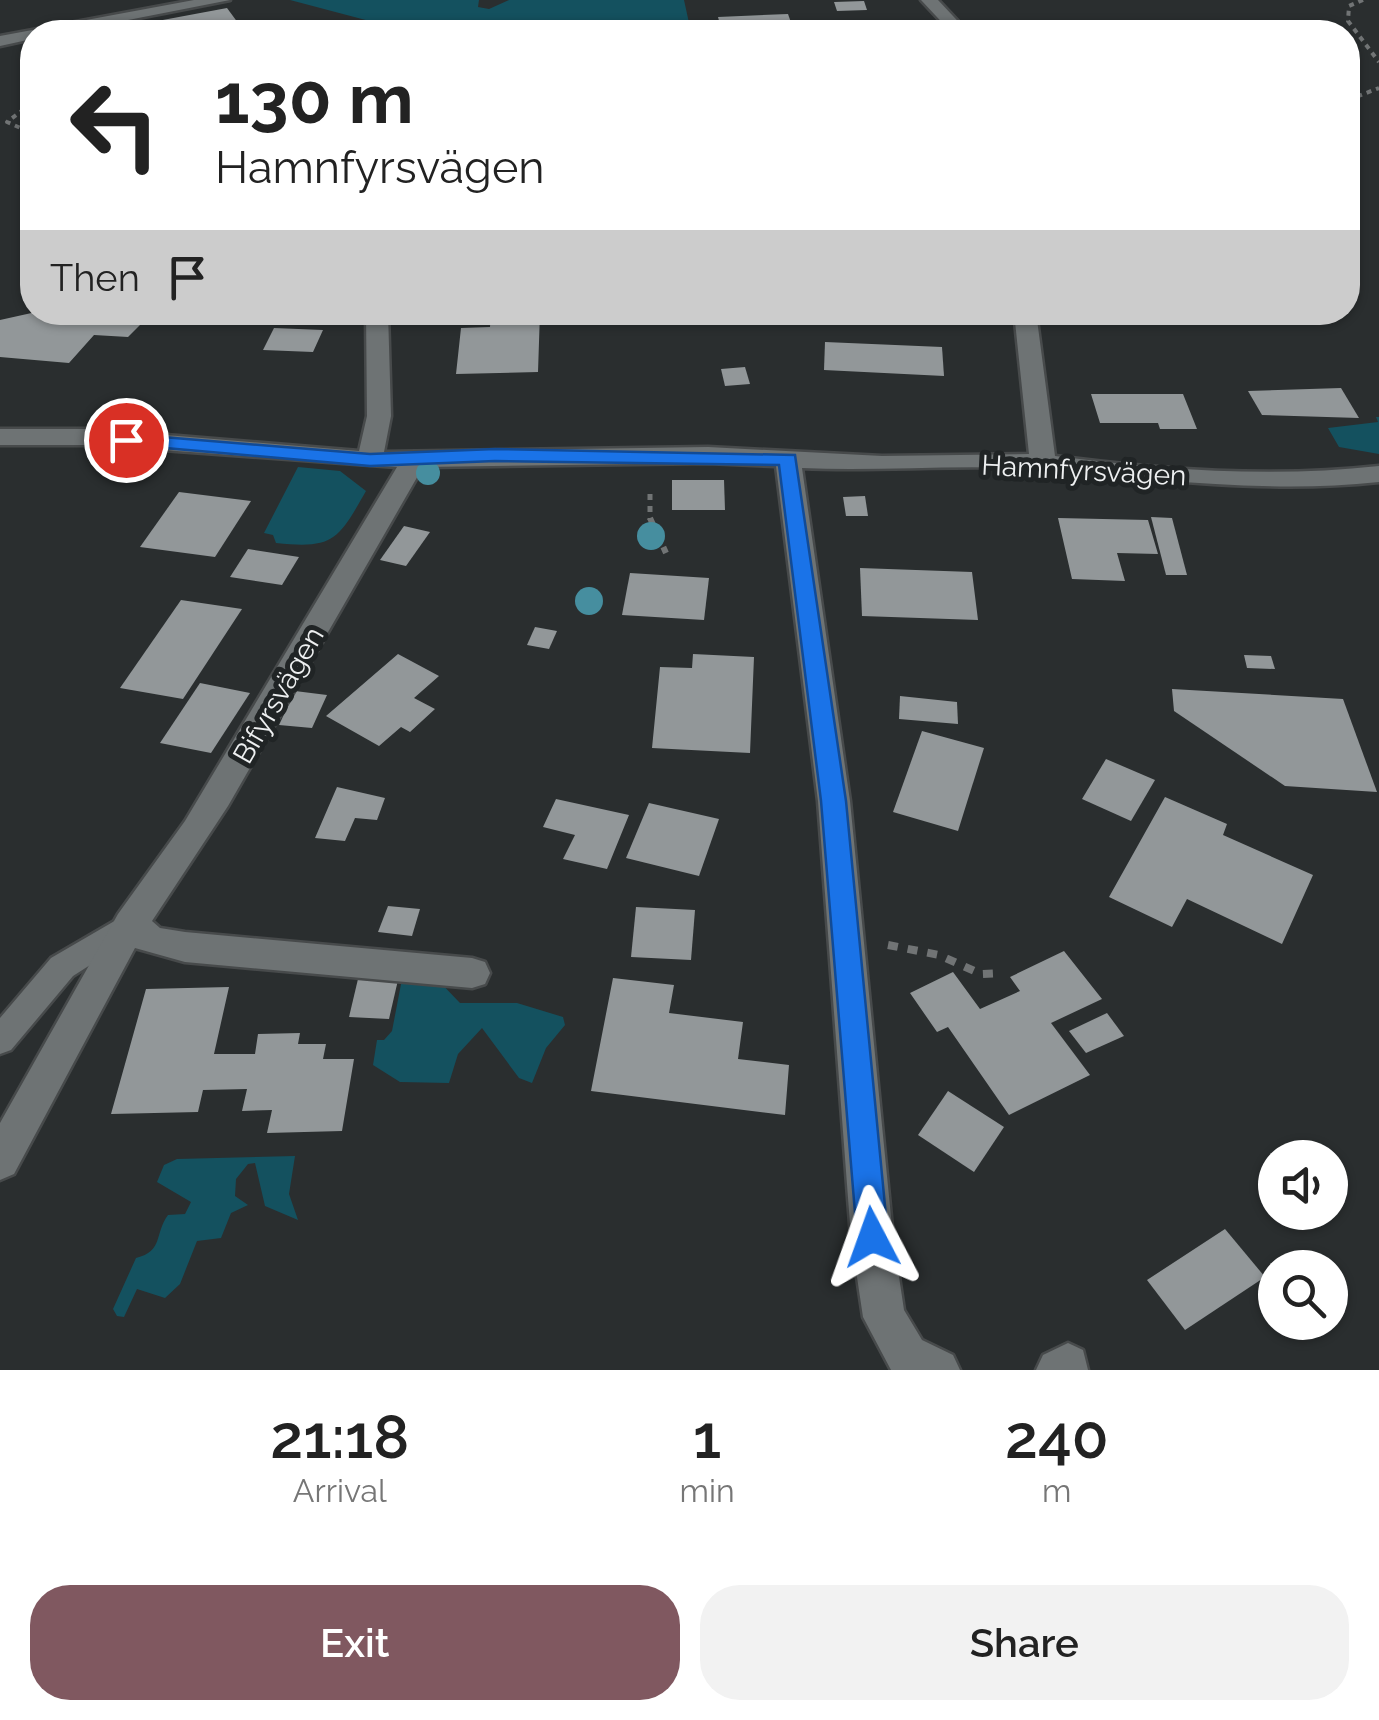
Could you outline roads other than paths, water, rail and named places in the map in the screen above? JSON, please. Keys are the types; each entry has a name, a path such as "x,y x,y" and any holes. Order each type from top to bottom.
{"street":[{"path":"109,20 222,0"},
{"path":"929,0 948,20"},
{"path":"370,460 379,416 377,325"},
{"path":"1026,325 1042,462"},
{"name":"Hamnfyrsvägen","path":"0,437 94,437 370,460 708,455 882,464 1042,462 1126,473 1305,480 1379,474"},
{"name":"Bifyrsvägen","path":"0,1161 130,924 176,867 229,782 294,662 376,534 414,458"},
{"path":"788,459 846,919 872,1237 884,1316 908,1355 938,1370"},
{"path":"130,924 150,941 185,947 472,973"}],"lane":[{"path":"0,1040 62,967 130,924"}]}
